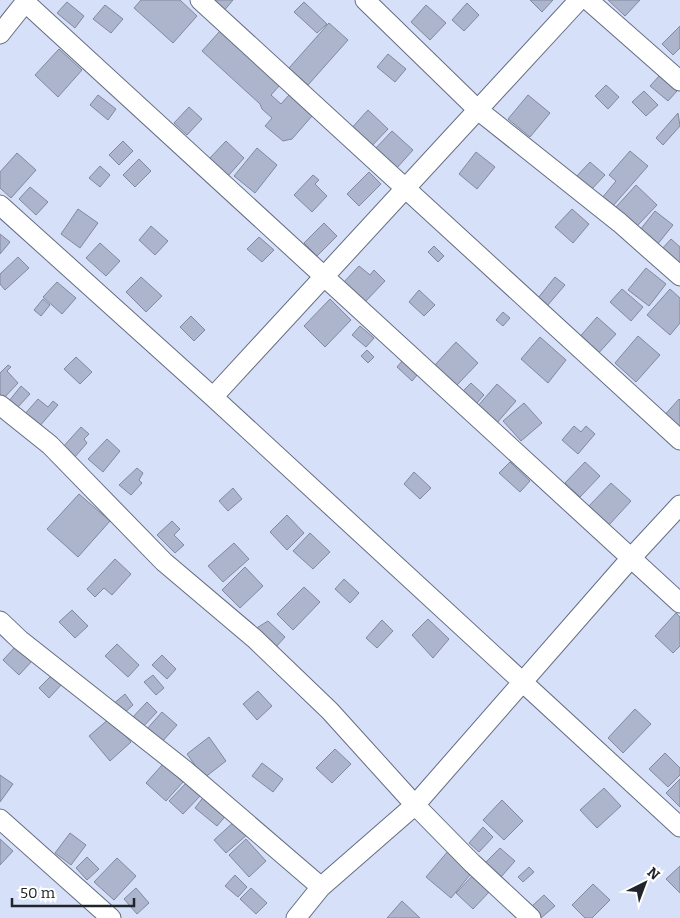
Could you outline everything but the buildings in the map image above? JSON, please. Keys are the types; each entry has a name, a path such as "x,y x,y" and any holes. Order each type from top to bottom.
{"street":[{"path":"200,0 680,440"},
{"path":"365,0 478,110 620,223 680,276"},
{"path":"213,397 579,0"},
{"path":"588,0 680,81"},
{"path":"0,34 26,1 680,603"},
{"path":"0,205 213,397 680,827"},
{"path":"0,405 50,445 164,562 255,639 317,698 415,805 472,863 531,918"},
{"path":"300,917 321,887 415,805 631,558 680,505"},
{"path":"0,621 20,640 186,771 321,887"},
{"path":"0,818 111,918"}]}
